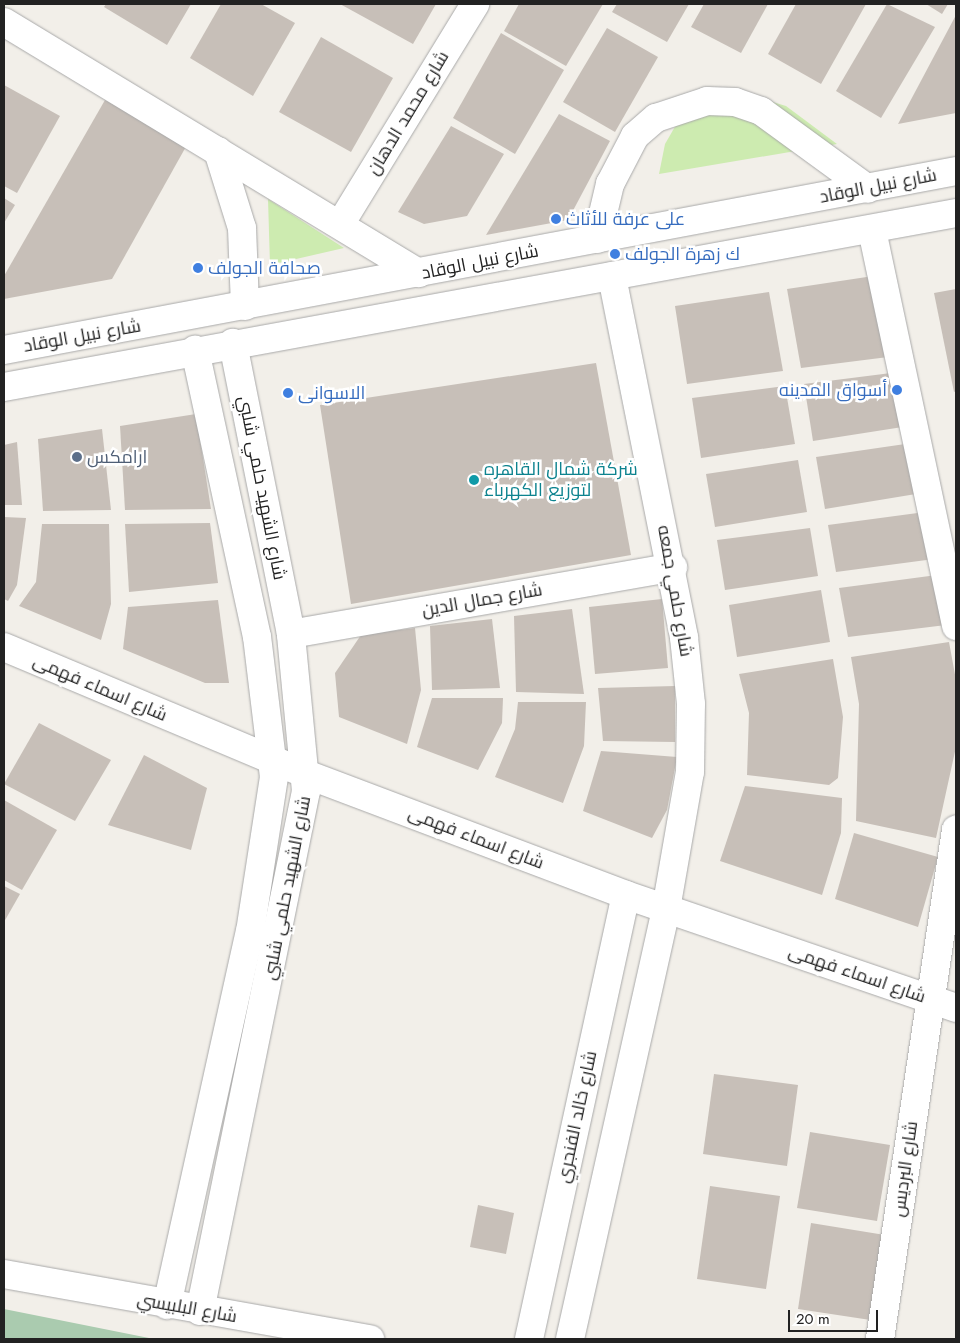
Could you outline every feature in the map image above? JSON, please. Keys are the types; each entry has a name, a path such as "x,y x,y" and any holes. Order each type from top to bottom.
{"street":[{"name":"شارع محمد الدهان","path":"341,223 475,4"},
{"path":"4,22 341,223 419,273"},
{"path":"597,240 613,176 635,136 656,118 707,101 735,102 761,111 868,189"},
{"path":"218,151 242,228 245,306"},
{"name":"شارع نبيل الوقاد","path":"4,350 956,171"},
{"name":"شارع نبيل الوقاد","path":"4,387 195,350 872,230 956,213"},
{"path":"872,230 946,520 956,626"},
{"name":"شارع حلمي جمعه","path":"612,276 673,567 691,704 690,762 666,909"},
{"name":"شارع الشهيد حلمي شلبي","path":"200,1311 300,838 306,774 291,634 233,344"},
{"name":"شارع الشهيد حلمي شلبي","path":"167,1305 250,932 271,821 274,761 257,636 195,350"},
{"name":"شارع جمال الدين","path":"291,634 673,567"},
{"name":"شارع اسماء فهمى","path":"6,655 306,774 626,895 956,1008"},
{"name":"شارع البرديس","path":"880,1339 956,830"},
{"name":"شارع خالد الفنجري","path":"529,1339 626,895"},
{"path":"570,1339 666,909"},
{"name":"شارع البلبيسي","path":"4,1274 200,1311 370,1339"}],"green space":[{"path":"750,95 786,106 837,144 659,174 665,144 676,125"},
{"path":"268,199 344,248 270,265"},
{"path":"4,1309 154,1339 4,1339"}],"building":[{"path":"106,4 191,4 167,45 104,7"},
{"path":"221,4 261,4 295,23 253,96 190,58"},
{"path":"340,4 436,4 413,44"},
{"path":"519,4 603,4 566,66 504,31"},
{"path":"617,4 689,4 667,42 612,12"},
{"path":"704,4 768,4 741,53 691,27"},
{"path":"796,4 866,4 821,84 768,54"},
{"path":"887,4 935,27 881,118 836,91"},
{"path":"926,4 948,4 942,14"},
{"path":"956,15 956,113 898,124"},
{"path":"607,28 658,57 615,132 563,102"},
{"path":"501,33 564,70 515,154 453,118"},
{"path":"321,37 393,78 351,152 279,112"},
{"path":"4,85 60,116 17,193 4,186"},
{"path":"105,100 188,143 112,279 4,299 4,276"},
{"path":"559,114 610,141 568,220 486,235"},
{"path":"451,126 504,154 467,216 424,224 398,212"},
{"path":"4,198 15,205 4,223"},
{"path":"880,275 896,356 801,368 787,289"},
{"path":"956,289 956,391 954,392 934,293"},
{"path":"769,292 783,371 687,384 675,306"},
{"name":"شركة شمال القاهره لتوزيع الكهرباء","path":"596,363 631,555 351,604 320,405"},
{"path":"899,372 909,426 813,441 804,384"},
{"path":"785,386 795,444 701,458 692,398"},
{"path":"196,414 211,509 125,510 120,426"},
{"path":"102,429 111,510 43,511 38,439"},
{"path":"17,442 22,505 4,505 4,445"},
{"path":"912,443 922,493 825,509 816,457"},
{"path":"798,460 807,512 715,527 706,474"},
{"path":"925,512 934,559 836,572 828,525"},
{"path":"4,517 26,518 17,585 8,601 4,599"},
{"path":"210,523 218,583 129,592 125,524"},
{"path":"42,524 109,524 111,604 101,640 19,606 36,582"},
{"path":"810,528 818,576 725,590 717,540"},
{"path":"937,575 946,625 848,637 839,588"},
{"path":"821,590 830,642 737,657 729,605"},
{"path":"662,599 668,668 595,674 589,607"},
{"path":"218,600 229,683 205,683 123,649 128,607"},
{"path":"572,609 584,694 516,692 514,616"},
{"path":"492,619 500,688 432,690 430,626"},
{"path":"415,628 421,690 407,744 339,717 335,673 361,635"},
{"path":"949,642 956,680 956,747 936,838 856,821 859,704 851,657"},
{"path":"833,659 843,717 838,778 829,785 747,775 749,713 739,674"},
{"path":"675,686 675,742 603,741 598,688"},
{"path":"432,698 503,698 502,723 478,770 417,747"},
{"path":"518,702 586,702 584,746 563,803 495,777 515,729"},
{"path":"39,723 111,760 75,821 4,784"},
{"path":"601,751 677,757 667,810 652,838 583,811"},
{"path":"144,755 207,788 191,850 108,825"},
{"path":"745,786 842,798 841,833 822,895 720,861"},
{"path":"4,800 57,830 22,890 4,880"},
{"path":"854,833 938,857 918,927 835,899"},
{"path":"4,886 20,894 4,922"},
{"path":"714,1074 798,1085 787,1166 703,1154"},
{"path":"810,1132 890,1145 877,1221 797,1208"},
{"path":"710,1186 780,1196 766,1289 697,1279"},
{"path":"478,1205 514,1213 506,1254 470,1247"},
{"path":"811,1223 891,1236 877,1321 798,1309"}],"place":[{"name":"على عرفة للأثاث","path":"556,219"},
{"name":"ك زهرة الجولف","path":"615,254"},
{"name":"صحافة الجولف","path":"198,268"},
{"name":"أسواق المدينه","path":"897,390"},
{"name":"الاسوانى","path":"288,393"},
{"name":"ارامكس","path":"77,457"},
{"name":"شركة شمال القاهره لتوزيع الكهرباء","path":"474,480"}]}
